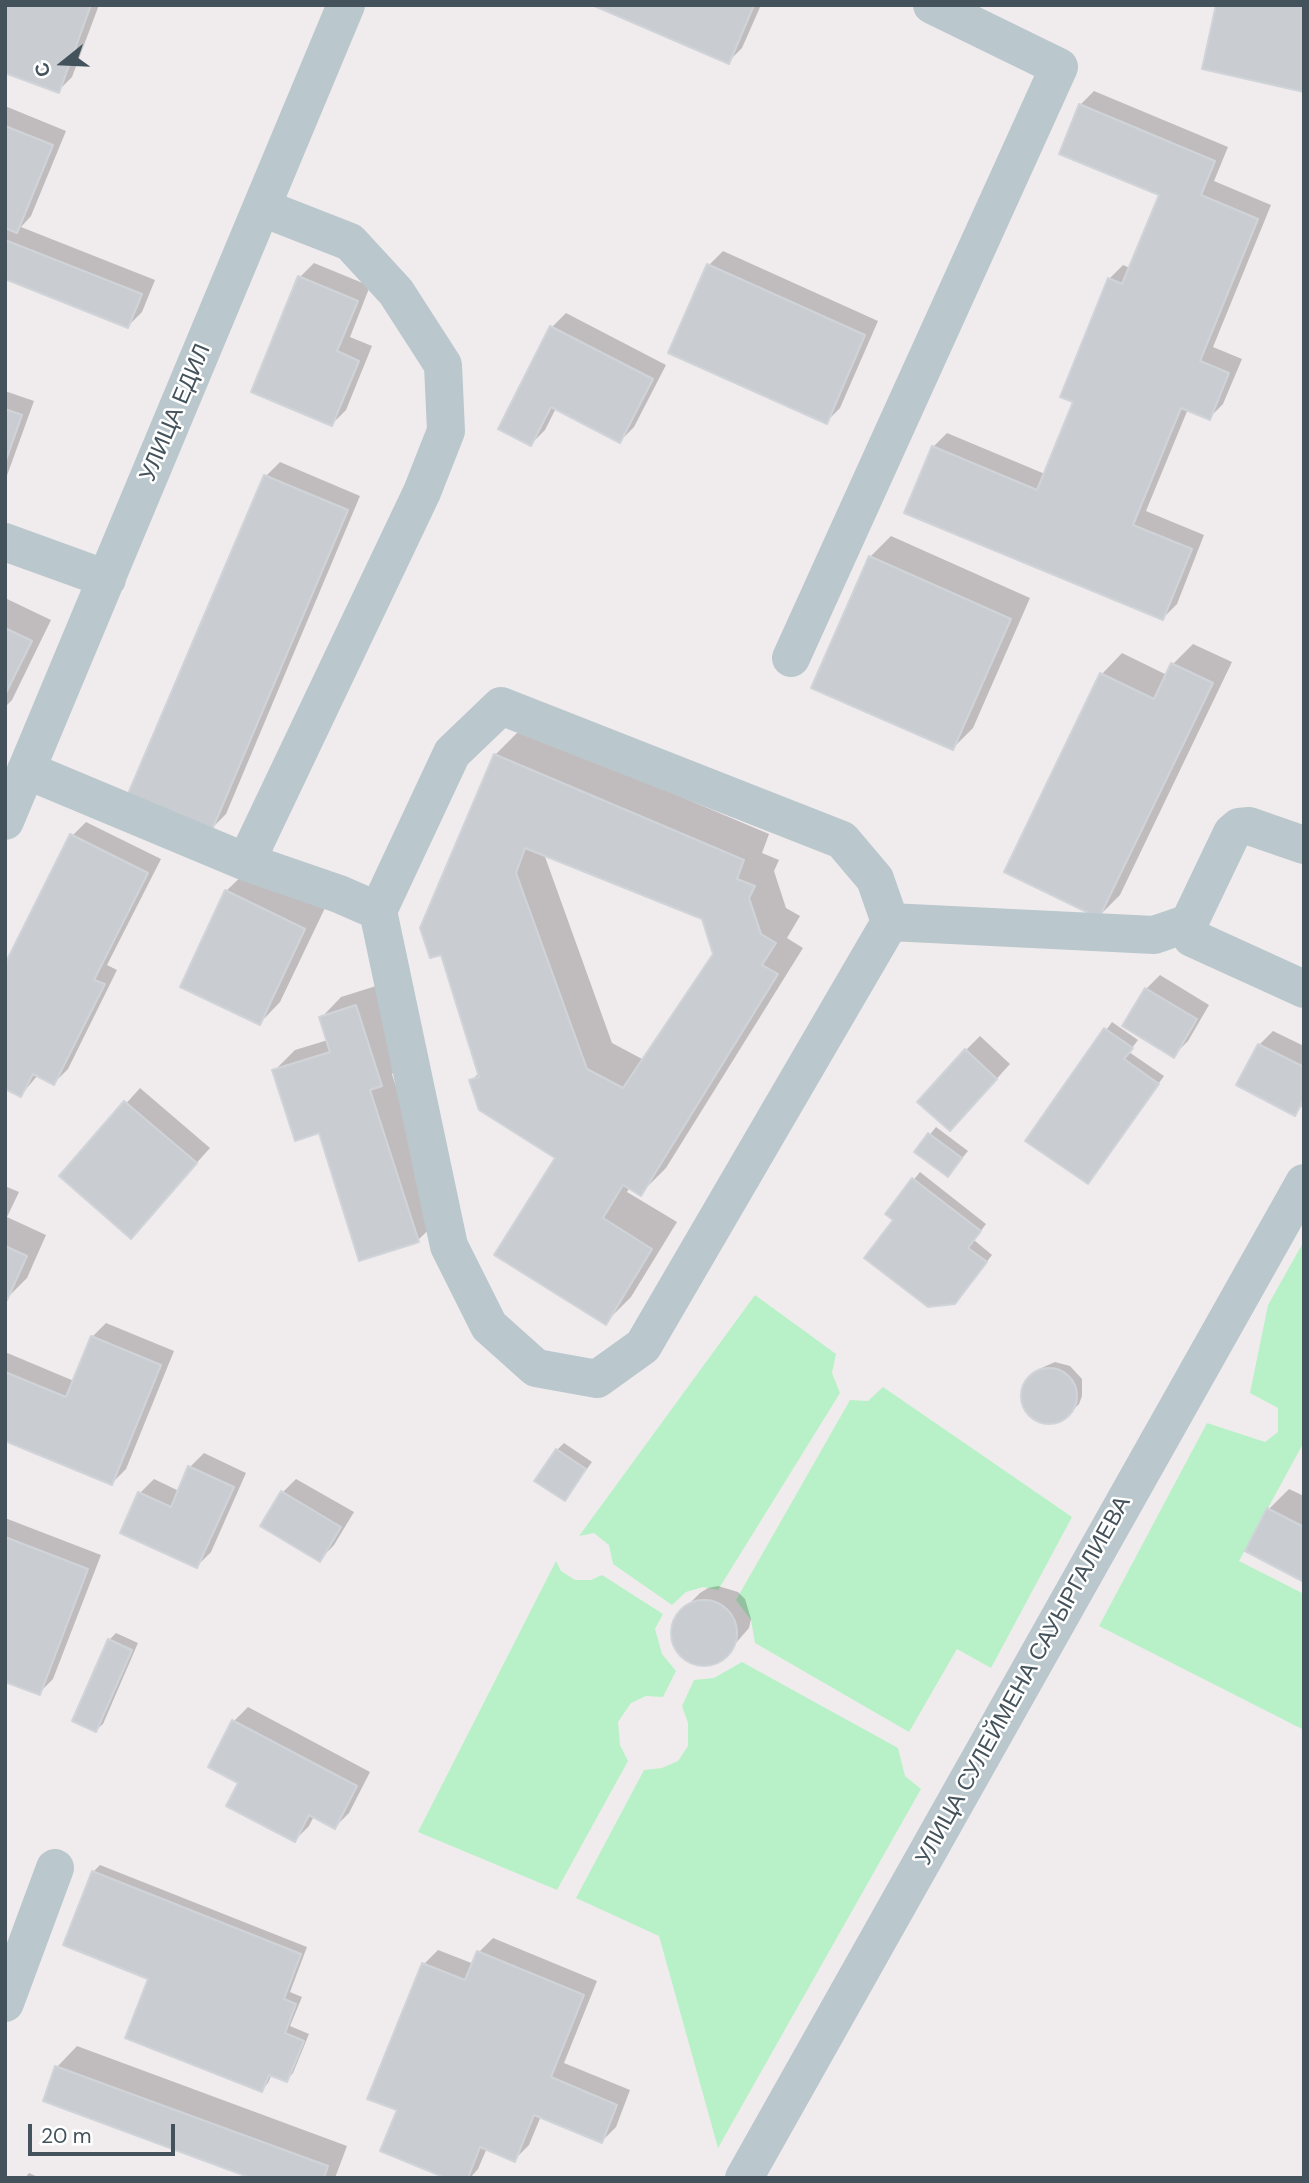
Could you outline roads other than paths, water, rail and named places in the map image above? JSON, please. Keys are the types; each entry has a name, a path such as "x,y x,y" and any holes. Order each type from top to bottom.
{"street":[{"name":"УЛИЦА ЕДИЛ","path":"5,821 346,5"},
{"path":"791,658 1059,67 932,5"},
{"path":"246,862 422,492 446,431 443,365 396,292 350,242 263,208"},
{"path":"5,542 107,579"},
{"path":"501,706 842,840 875,879 890,922 643,1346 597,1379 536,1368 489,1326 449,1246 378,911 452,753 501,706"},
{"path":"26,770 246,862 339,894 378,911"},
{"path":"1304,845 1249,827 1239,827 1232,833 1189,923 1192,938 1304,989"},
{"path":"890,922 1154,935 1189,923"},
{"name":"УЛИЦА СУЛЕЙМЕНА САУЫРГАЛИЕВА","path":"744,2178 1304,1183"},
{"path":"5,2003 55,1868"}]}
